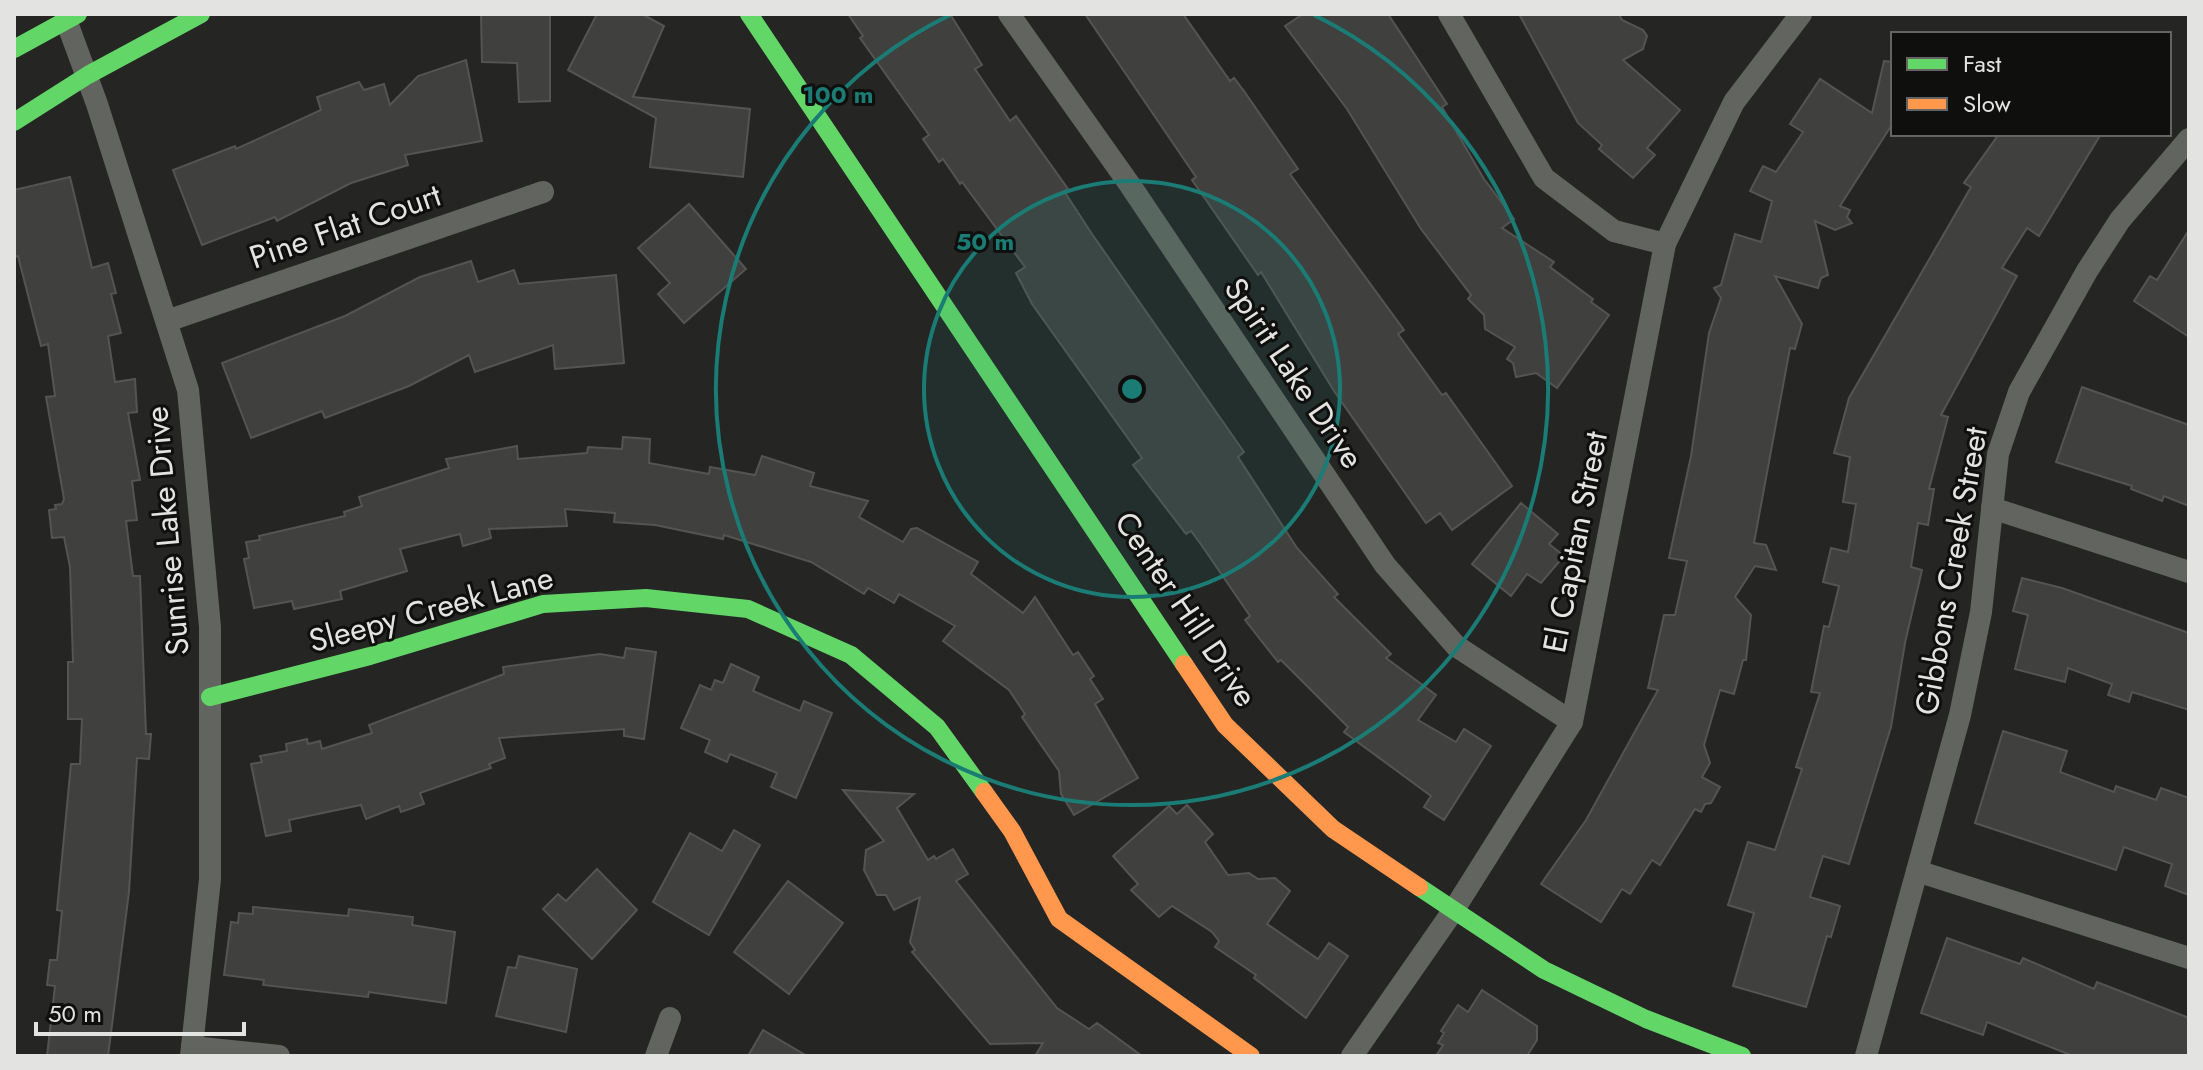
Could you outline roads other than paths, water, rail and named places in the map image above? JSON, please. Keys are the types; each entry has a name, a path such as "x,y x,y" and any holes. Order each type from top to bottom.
{"street":[{"path":"14,122 88,75 201,14"},
{"name":"Center Hill Drive","path":"749,14 1225,725 1333,829 1544,970 1646,1019 1742,1056"},
{"name":"Spirit Lake Drive","path":"1009,14 1130,185 1385,565 1456,646 1572,722"},
{"path":"1449,14 1544,178 1614,231 1665,244"},
{"name":"El Capitan Street","path":"1352,1056 1453,911 1572,722 1665,244 1734,102 1801,14"},
{"path":"14,49 72,17"},
{"name":"Sunrise Lake Drive","path":"72,17 188,390 210,627 210,879 191,1051"},
{"name":"Gibbons Creek Street","path":"1866,1056 1960,715 1981,612 1998,454 2019,392 2087,271 2120,220 2189,139"},
{"name":"Pine Flat Court","path":"167,321 543,192"},
{"path":"1992,508 2189,572"},
{"name":"Sleepy Creek Lane","path":"210,697 370,656 543,604 646,598 748,609 851,655 937,727 1012,831 1059,919 1251,1056"},
{"path":"1917,871 2189,958"},
{"path":"656,1056 670,1018"},
{"path":"191,1051 279,1056"}]}
